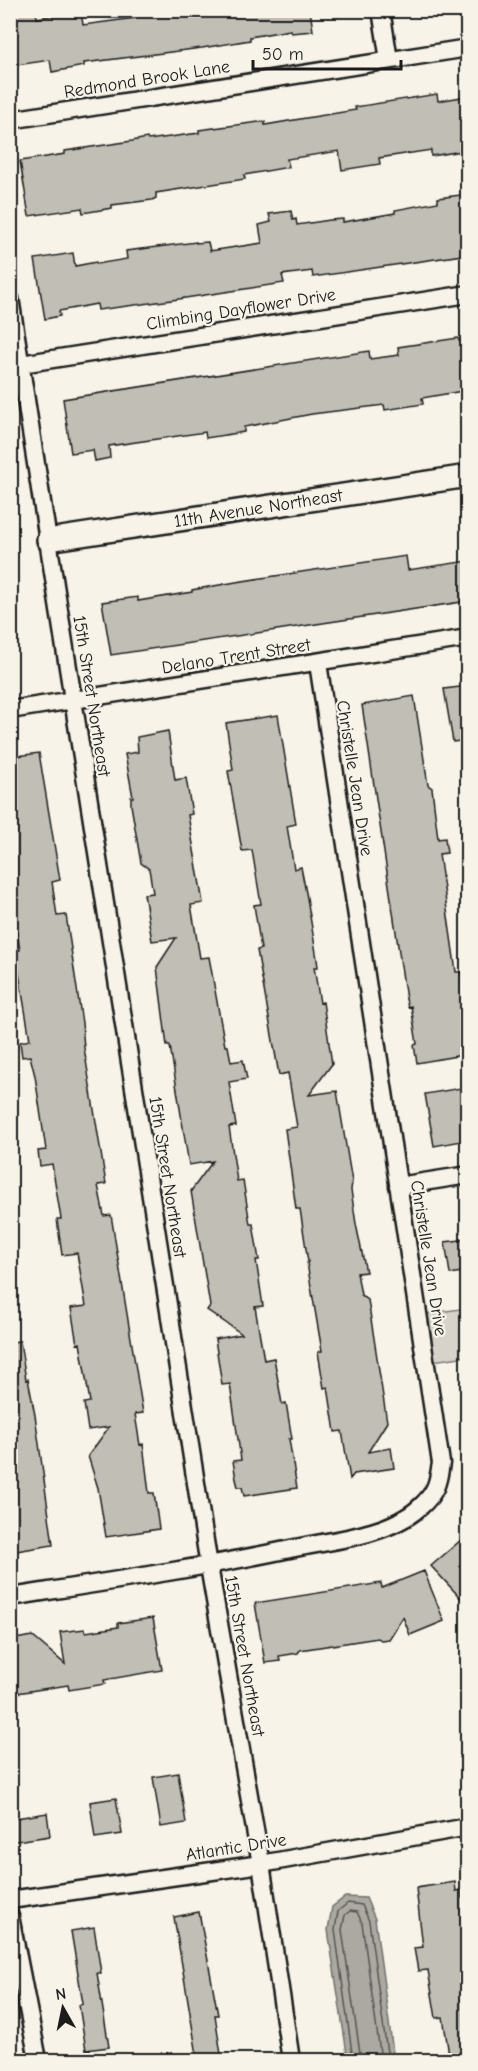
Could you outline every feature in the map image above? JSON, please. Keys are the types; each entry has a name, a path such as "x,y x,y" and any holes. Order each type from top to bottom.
{"street":[{"path":"381,10 389,60"},
{"name":"Redmond Brook Lane","path":"10,120 468,48"},
{"name":"Climbing Dayflower Drive","path":"21,364 468,294"},
{"name":"15th Street Northeast","path":"10,298 209,1566 261,1864 291,2061"},
{"name":"11th Avenue Northeast","path":"48,540 468,476"},
{"name":"Delano Trent Street","path":"10,710 468,638"},
{"name":"Christelle Jean Drive","path":"10,1597 209,1566 367,1533 397,1522 420,1508 437,1488 441,1463 318,663"},
{"path":"398,1186 468,1175"},
{"name":"Atlantic Drive","path":"10,1900 261,1864 468,1827"},
{"path":"10,1916 38,2061"}],"shaded area":[{"path":"467,1308 467,1356 433,1361 426,1314"}],"water":[{"path":"345,1897 366,1898 375,1919 394,2060 348,2060 328,1930 332,1907"}],"building":[{"path":"36,10 37,18 81,11 83,25 135,18 134,10 310,10 313,31 291,33 291,30 202,48 84,63 84,66 52,72 50,60 10,66 10,14"},
{"path":"437,94 438,101 468,96 468,150 431,156 431,150 379,158 380,164 342,170 339,151 287,159 289,167 244,175 245,179 156,193 156,198 152,200 112,205 112,208 83,213 82,208 29,216 20,161 65,154 65,151 147,138 148,140 199,133 199,130 259,122 265,122 265,125"},
{"path":"468,194 468,246 461,247 462,255 313,277 312,271 282,275 284,283 98,310 97,304 59,311 60,316 45,319 35,259 73,253 75,266 96,262 97,264 127,259 126,251 196,242 208,242 210,251 262,243 259,225 271,222 269,214 291,211 297,225 343,219 343,222 395,213 395,210 438,202 438,198"},
{"path":"458,338 459,341 468,340 468,390 422,398 423,404 385,410 384,405 312,414 244,427 244,432 206,438 205,432 109,446 110,458 95,461 93,450 71,453 63,399 369,351 370,359 399,355 398,347"},
{"path":"406,556 408,570 468,561 468,601 111,655 102,602 138,597 138,601 236,582"},
{"path":"468,686 468,740 453,742 444,689"},
{"path":"414,696 428,785 432,788 438,839 445,838 447,853 439,854 456,972 461,972 468,1025 468,1054 417,1063 414,1045 417,1044 411,1006 408,1007 406,999 362,705"},
{"path":"278,715 296,824 287,826 294,869 301,867 307,898 318,967 314,967 320,1003 323,1002 332,1064 309,1095 337,1091 352,1182 356,1224 366,1272 357,1273 361,1295 368,1300 387,1422 368,1452 391,1448 394,1468 354,1474 350,1479 342,1431 335,1432 328,1387 324,1388 318,1352 322,1351 300,1209 296,1209 285,1129 297,1127 288,1073 279,1075 257,950 261,949 254,905 261,904 252,850 242,851 228,771 233,770 226,723"},
{"path":"168,731 175,780 186,778 192,814 188,815 203,903 191,905 200,958 209,957 225,1046 228,1046 231,1062 243,1060 247,1079 229,1082 236,1126 229,1127 237,1181 243,1180 259,1260 256,1260 263,1306 255,1307 264,1360 274,1358 282,1404 286,1403 297,1488 244,1496 242,1487 238,1487 233,1461 241,1460 230,1384 222,1385 215,1339 242,1334 207,1310 210,1306 191,1191 213,1161 189,1165 170,1046 167,1046 157,967 176,938 152,941 144,894 153,893 149,869 141,863 125,754 138,752 137,737"},
{"path":"39,753 60,880 52,882 57,916 66,915 106,1184 98,1185 104,1216 111,1215 143,1413 135,1414 140,1445 143,1444 149,1493 154,1493 159,1529 106,1537 98,1488 88,1456 109,1427 88,1430 84,1403 90,1402 80,1343 77,1344 71,1308 86,1306 77,1253 62,1255 57,1219 61,1219 52,1164 40,1166 38,1151 46,1150 35,1076 30,1056 22,1057 20,1042 30,1040 15,950 20,950 10,894 10,757"},
{"path":"461,1088 468,1140 434,1146 425,1094"},
{"path":"468,1239 468,1271 450,1274 445,1242"},
{"path":"20,1341 26,1380 28,1379 35,1415 53,1545 10,1552 10,1342"},
{"path":"468,1534 468,1606 431,1566"},
{"path":"424,1571 444,1621 410,1635 403,1617 389,1639 378,1638 300,1650 298,1653 279,1656 280,1661 265,1663 255,1603 381,1583 382,1588"},
{"path":"153,1618 162,1670 104,1680 105,1684 69,1690 68,1685 10,1694 10,1640 32,1636 65,1664 60,1632 85,1629 86,1632 118,1627 118,1623"},
{"path":"178,1773 186,1823 161,1827 153,1777"},
{"path":"116,1798 122,1834 95,1838 90,1802"},
{"path":"47,1813 50,1836 10,1842 10,1819"},
{"path":"455,1882 456,1891 461,1890 462,1898 468,1897 468,2061 450,2061 443,2017 436,2018 428,1970 418,1971 414,1948 423,1947 416,1888"},
{"path":"199,1912 218,2015 215,2015 222,2061 198,2061 174,1917"},
{"path":"94,1927 101,1973 97,1973 109,2047 86,2050 79,2005 83,2004 71,1931"}]}
